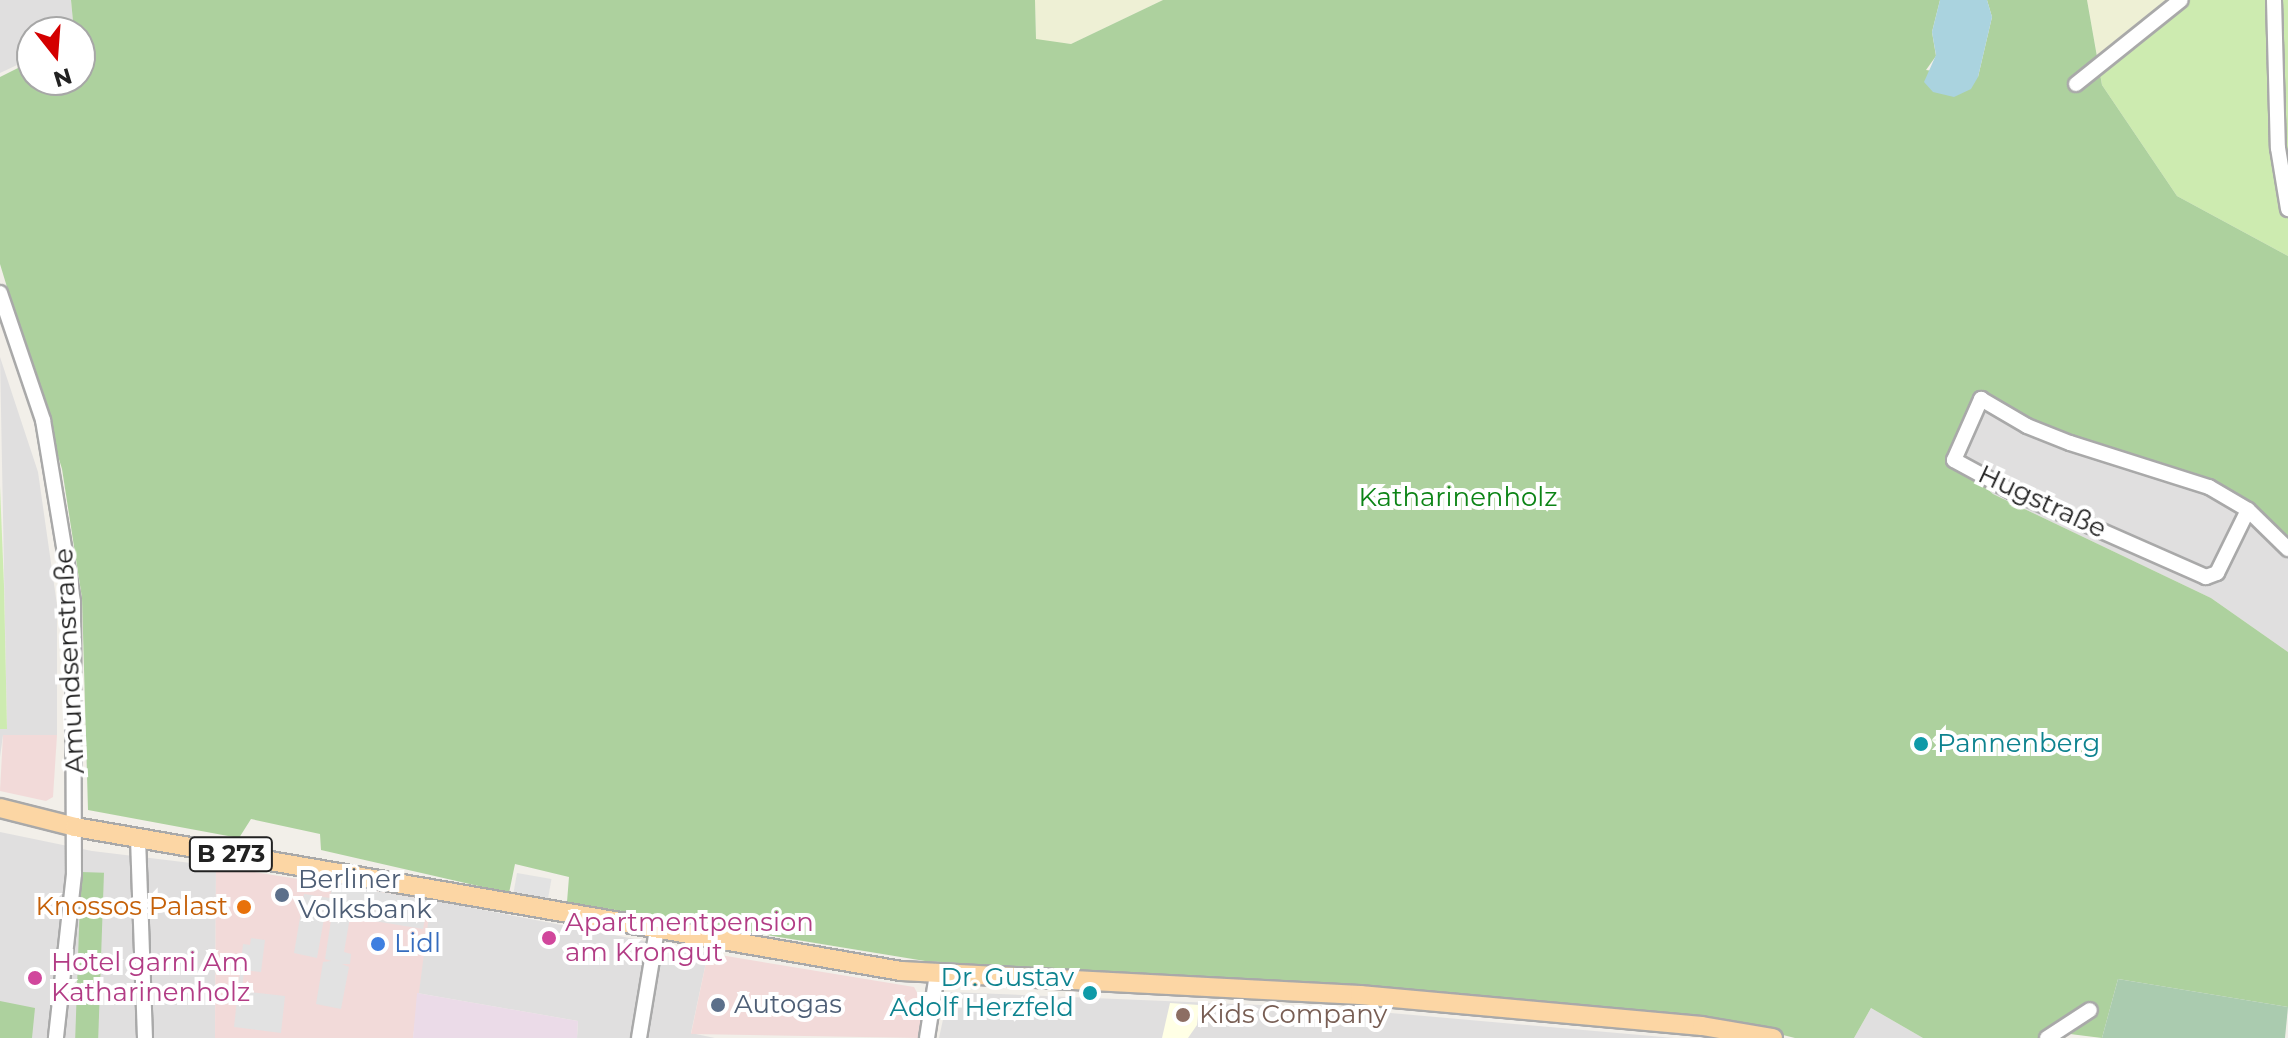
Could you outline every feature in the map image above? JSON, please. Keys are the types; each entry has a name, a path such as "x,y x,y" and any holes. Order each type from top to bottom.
{"main road":[{"name":"B 273","path":"0,808 75,827 657,929 937,974 1360,995 1702,1026 1773,1038"}],"street":[{"path":"2076,84 2181,0"},
{"path":"2274,0 2278,148 2288,209"},
{"name":"Amundsenstraße","path":"0,293 43,420 70,574 75,827 56,1038"},
{"name":"Hugstraße","path":"2248,510 2217,573 2206,577 2011,491 1954,460 1981,399 2027,426 2160,468 2248,510 2288,549"},
{"path":"138,838 145,1038"},
{"path":"639,1038 657,929"},
{"path":"927,1038 937,974"},
{"path":"2047,1038 2090,1010"}],"shaded area":[{"path":"0,0 71,0 72,16 16,16 16,66 0,73"},
{"path":"1035,0 1163,0 1071,44 1036,40"},
{"path":"2087,0 2181,0 2099,67"},
{"path":"0,357 38,472 57,605 57,735 3,735 0,757 0,729 7,728"},
{"path":"1981,399 2209,487 2288,540 2288,652 2211,598 1993,494 1954,460"},
{"path":"3,735 57,735 53,797 46,801 0,791"},
{"path":"0,832 92,851 216,866 215,1038 0,1038"},
{"path":"216,866 431,900 413,1038 215,1038"},
{"path":"517,873 551,879 548,899 514,893"},
{"path":"332,884 428,900 423,929 350,917 344,952 351,954 350,964 342,964 349,967 341,1009 316,1004 323,962 331,961 325,959 332,914 325,913 317,958 294,953 304,894 330,898"},
{"path":"431,900 708,953 691,1033 715,1038 577,1038 578,1021 417,993"},
{"path":"251,938 265,940 261,972 244,970 242,991 285,996 281,1033 234,1027 243,944 250,945"},
{"path":"708,953 914,987 925,1007 920,1038 691,1034"},
{"path":"2118,979 2288,1007 2285,1038 2102,1038"},
{"path":"949,992 1334,1008 1674,1038 939,1038"},
{"path":"417,993 578,1021 577,1038 413,1038"},
{"name":"Kids Company","path":"1170,1003 1199,1005 1197,1025 1188,1038 1162,1038"},
{"path":"1871,1008 1923,1038 1854,1038"}],"green space":[{"name":"Katharinenholz","path":"71,0 1035,0 1036,39 1071,44 1163,0 1940,0 1932,32 1936,56 1926,70 1978,77 1992,17 1987,0 2087,0 2102,85 2177,196 2288,256 2288,540 2209,487 2070,443 1981,399 1955,460 1993,494 2211,598 2288,652 2288,1007 2118,979 2102,1038 2062,1033 2054,1038 1923,1038 1871,1008 1854,1038 1795,1038 1743,1025 1360,988 925,961 567,902 569,877 515,864 509,893 321,850 320,834 251,819 239,838 88,810 82,598 62,469 0,264 0,77 16,69 16,96 96,96 96,16 72,16"},
{"path":"2181,0 2288,0 2288,256 2177,196 2102,85 2099,67"},
{"path":"0,486 4,586 7,729 0,729"},
{"path":"81,872 104,873 98,1038 75,1038"},
{"path":"0,1001 35,1008 32,1038 0,1038"}],"water":[{"path":"1940,0 1987,0 1992,17 1978,77 1971,89 1954,97 1933,92 1924,82 1936,55 1932,32"}],"place":[{"name":"Pannenberg","path":"1921,744"},
{"name":"Berliner Volksbank","path":"282,895"},
{"name":"Knossos Palast","path":"244,907"},
{"name":"Apartmentpension am Krongut","path":"549,938"},
{"name":"Lidl","path":"378,944"},
{"name":"Hotel garni Am Katharinenholz","path":"35,978"},
{"name":"Dr. Gustav Adolf Herzfeld","path":"1090,993"},
{"name":"Autogas","path":"718,1005"},
{"name":"Kids Company","path":"1183,1015"}]}
